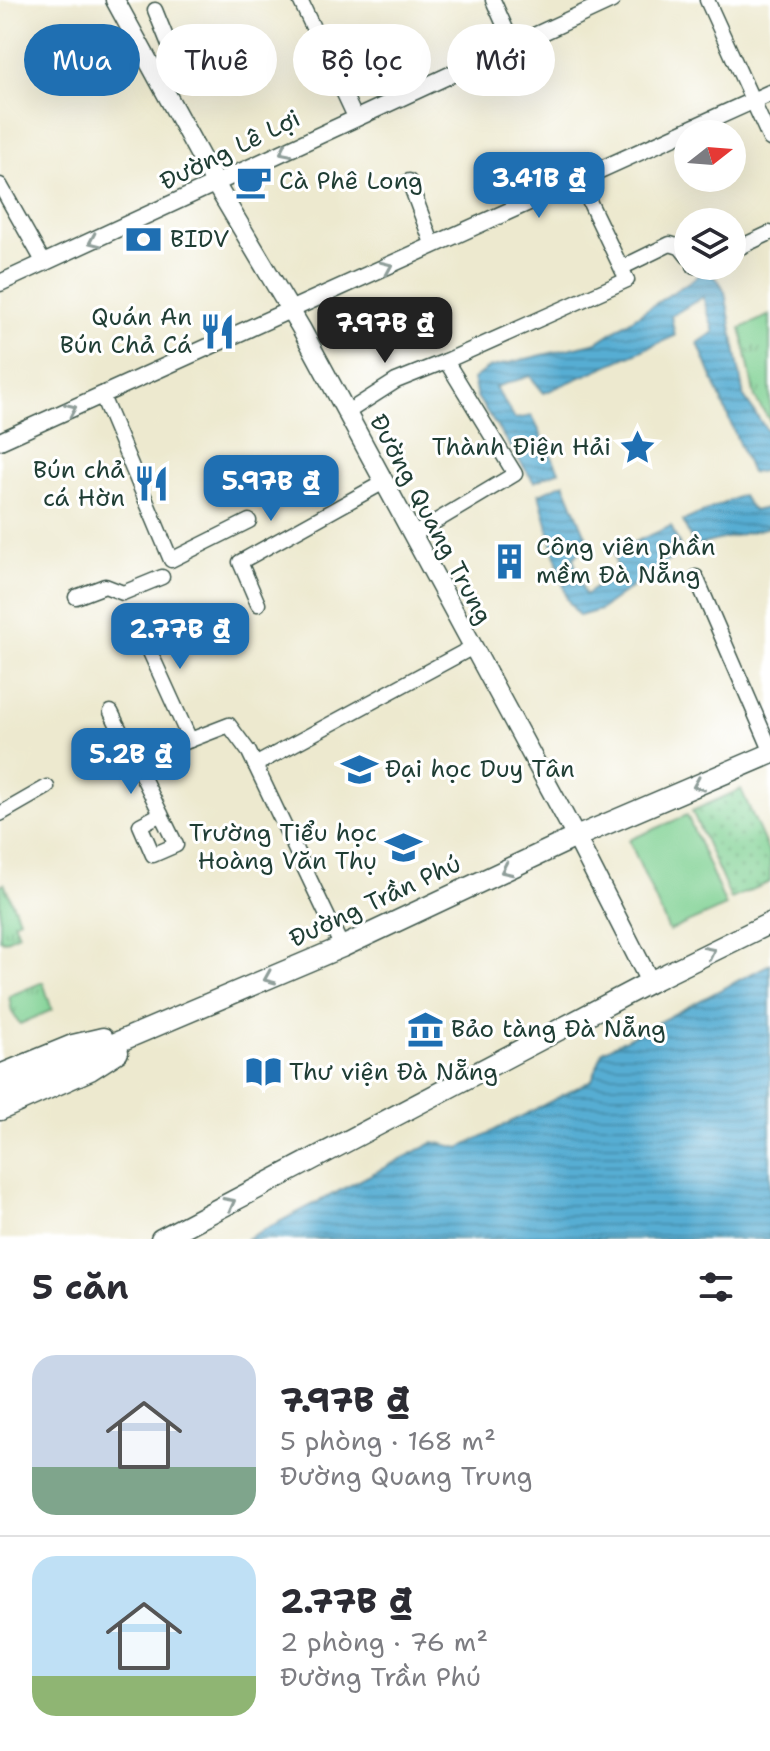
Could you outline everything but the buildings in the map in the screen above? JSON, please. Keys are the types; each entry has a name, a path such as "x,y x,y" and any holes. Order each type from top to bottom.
{"main road":[{"name":"Đường Quang Trung","path":"115,0 413,535 576,837 650,982"},
{"name":"Đường Trần Phú","path":"0,1092 342,947 576,837 770,754"},
{"path":"161,1239 650,982 770,923"},
{"path":"0,1075 73,1045 165,1022"},
{"path":"0,1110 90,1070 165,1022"}],"street":[{"path":"300,0 355,117"},
{"path":"493,0 504,24"},
{"name":"Đường Lê Lợi","path":"555,26 612,0"},
{"path":"707,0 770,139"},
{"path":"155,10 174,57 155,74"},
{"name":"Đường Lê Lợi","path":"0,283 447,75"},
{"path":"0,441 770,93"},
{"path":"346,413 396,381 627,280 579,180"},
{"path":"409,181 433,246"},
{"path":"0,185 44,263"},
{"path":"746,244 770,233"},
{"path":"623,267 670,244 674,245"},
{"path":"413,535 515,474 446,361"},
{"path":"102,396 171,560 249,521"},
{"path":"258,604 240,562 384,482"},
{"path":"76,597 105,586 123,593 162,577"},
{"path":"696,577 770,748"},
{"path":"135,619 190,740"},
{"path":"255,765 473,647"},
{"path":"111,712 161,814"},
{"path":"136,761 229,725 255,765 342,947"},
{"path":"0,814 47,787"}],"green space":[{"path":"770,315 770,421 755,398 741,328"},
{"path":"741,789 770,855 770,882 731,899 692,811"},
{"path":"687,815 726,906 669,931 629,840"},
{"path":"4,883 19,919 14,922 19,934 4,941 0,939 0,885"},
{"path":"43,982 52,1010 20,1024 12,1012 9,996"}],"water":[{"path":"692,280 718,280 725,292 744,397 770,435 770,470 751,473 698,343 714,332 703,297 671,316 675,336 544,393 530,376 495,387 515,419 532,416 559,471 534,482 477,397 473,379 488,368 597,342"},
{"path":"564,483 589,543 573,558 585,595 617,573 614,551 671,526 682,551 600,610 579,616 567,599 539,494"},
{"path":"742,495 753,511 770,507 770,527 694,546 683,521"},
{"path":"770,964 770,1239 246,1239 434,1142 460,1148 592,1080 603,1051"}],"place":[{"name":"Cà Phê Long","path":"253,181"},
{"name":"BIDV","path":"144,239"},
{"name":"Quán An Bún Chả Cá","path":"218,331"},
{"name":"Thành Điện Hải","path":"637,447"},
{"name":"Bún chả cá Hờn","path":"151,484"},
{"name":"Công viên phần mềm Đà Nẵng","path":"510,561"},
{"name":"Đại học Duy Tân","path":"359,769"},
{"name":"Trường Tiểu học Hoàng Văn Thụ","path":"403,847"},
{"name":"Bảo tàng Đà Nẵng","path":"425,1029"},
{"name":"Thư viện Đà Nẵng","path":"263,1072"}]}
